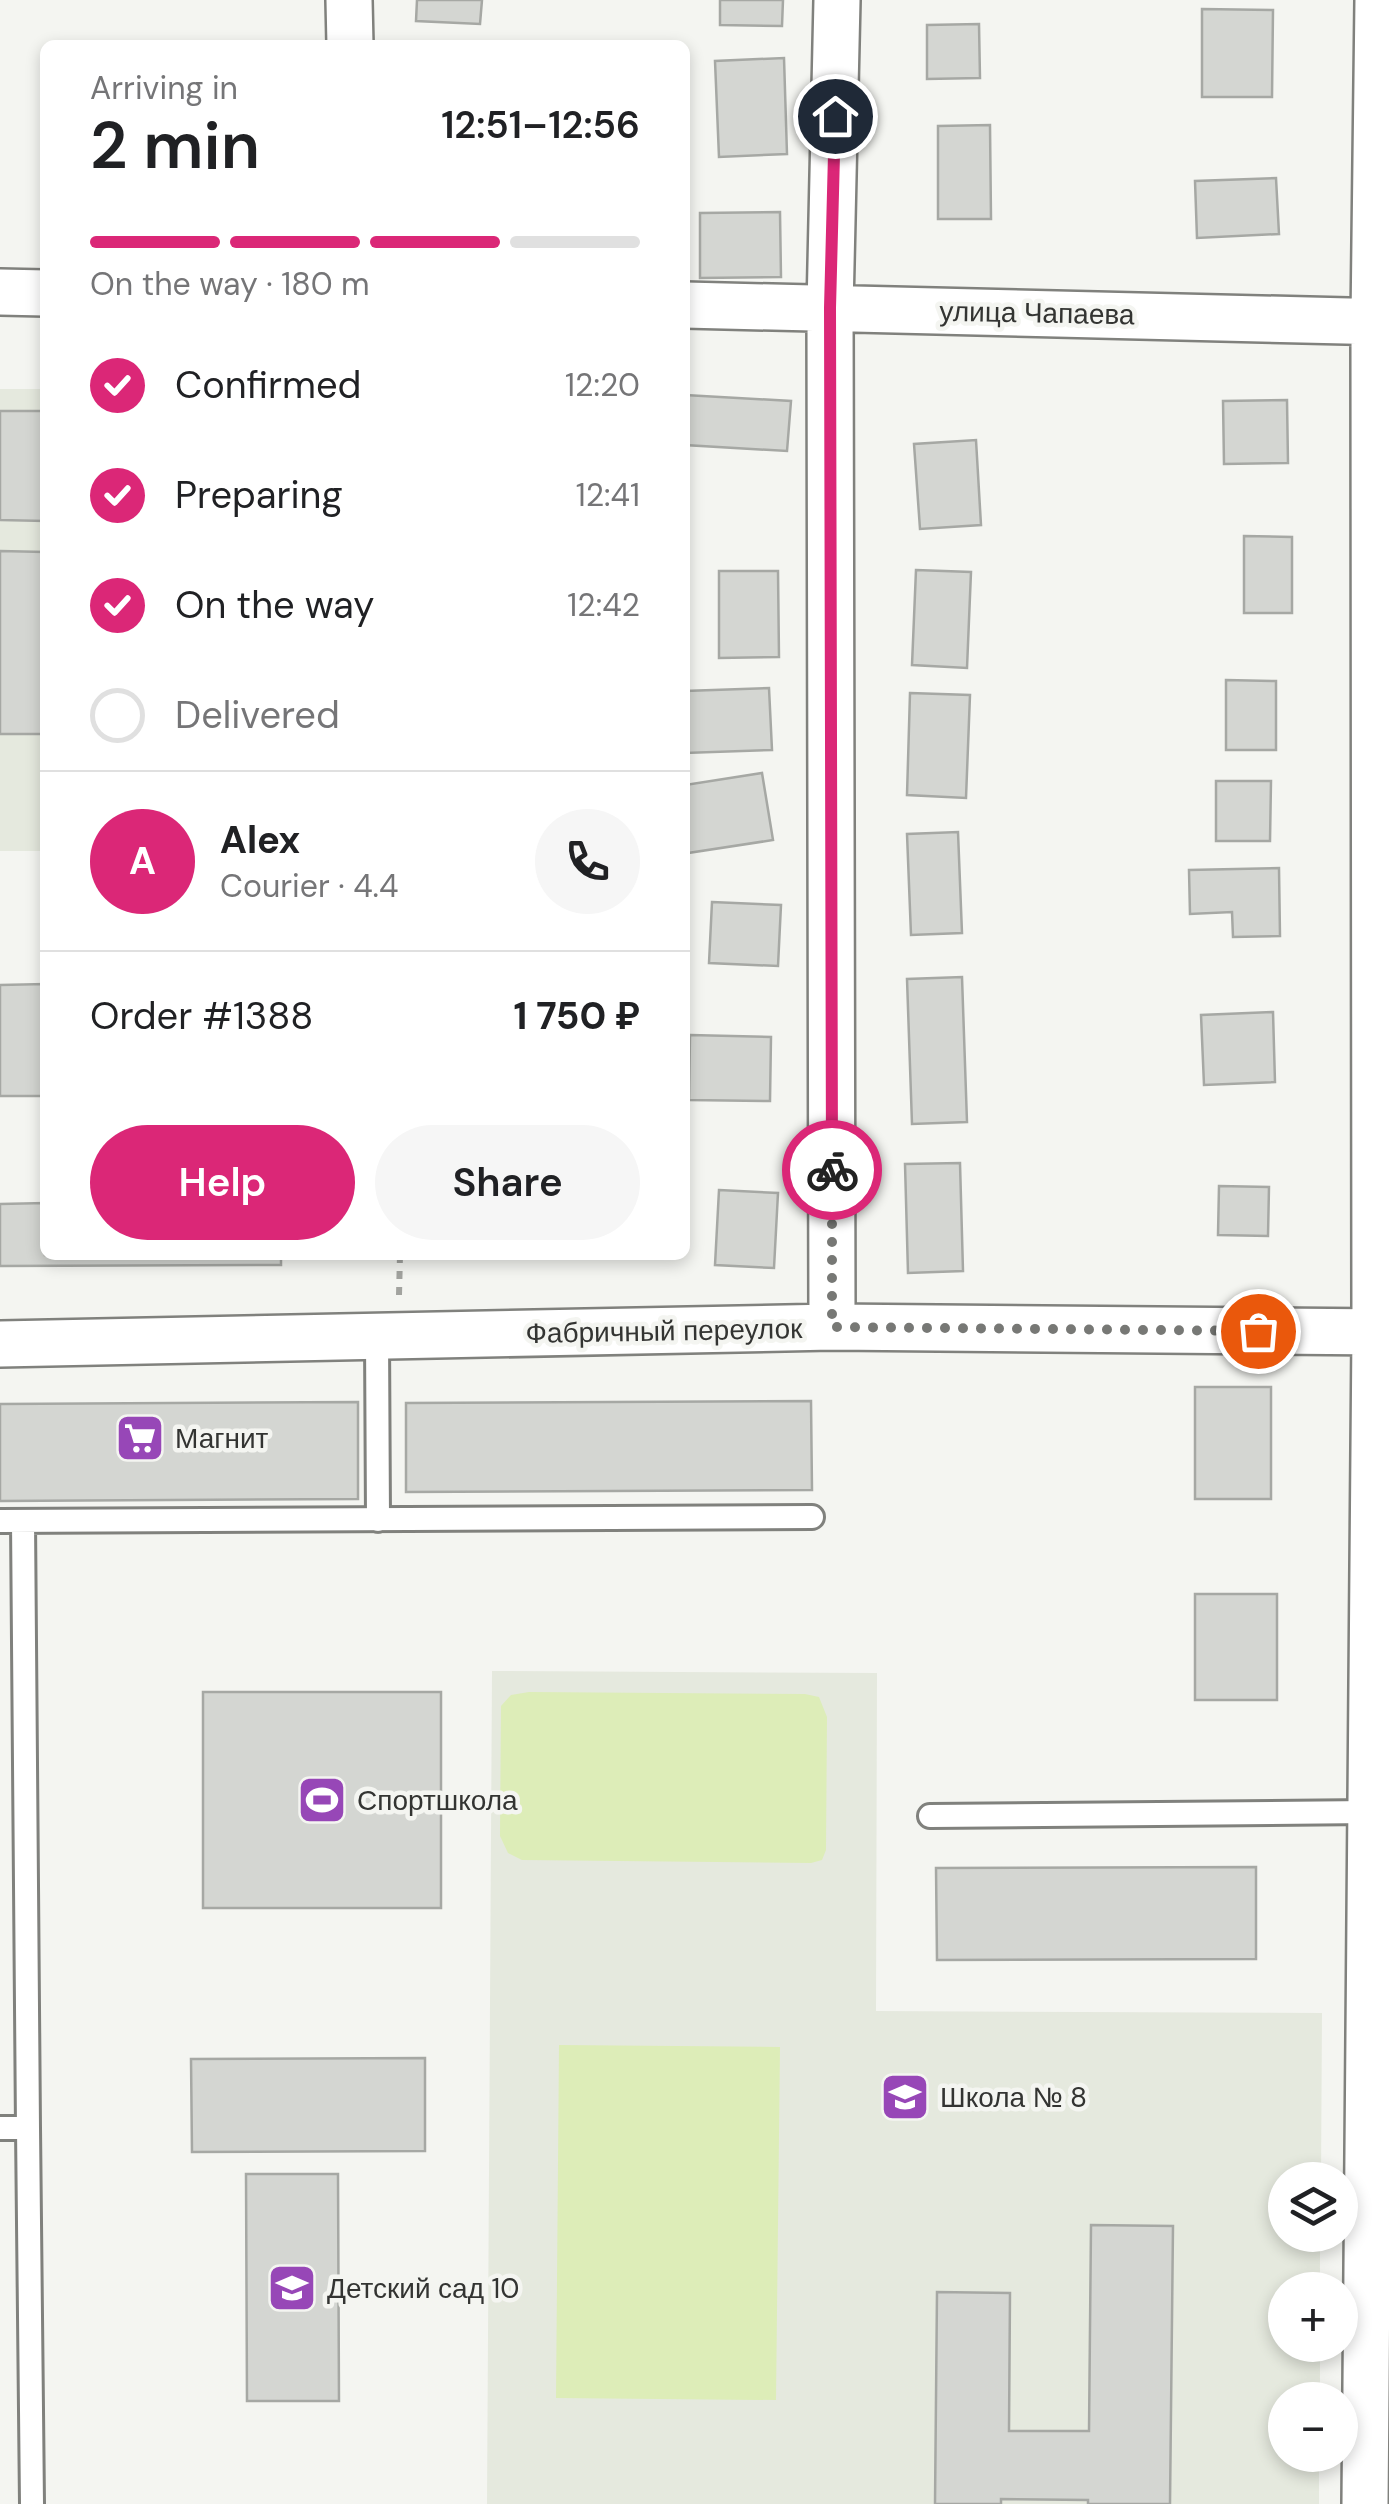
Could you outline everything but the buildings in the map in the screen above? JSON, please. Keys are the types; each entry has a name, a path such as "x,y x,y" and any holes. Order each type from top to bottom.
{"street":[{"path":"350,0 350,40"},
{"path":"832,1327 830,308 837,0"},
{"path":"1364,2504 1370,1812 1382,1332 1382,322 1378,0"},
{"path":"0,292 40,293"},
{"name":"улица Чапаева","path":"690,305 1382,322"},
{"name":"Фабричный переулок","path":"0,1344 832,1327 1382,1332"}],"lane":[{"path":"378,1520 388,1336"},
{"path":"32,2504 28,2128 12,1521 812,1517"},
{"path":"930,1816 1370,1812"},
{"path":"0,2128 28,2128"}],"shaded area":[{"path":"0,389 40,389 40,851 0,851"},
{"name":"Школа № 8","path":"492,1671 877,1673 876,2011 1322,2013 1321,2162 1268,2162 1268,2252 1320,2252 1320,2272 1268,2272 1268,2362 1320,2362 1320,2382 1268,2382 1268,2472 1319,2472 1319,2504 487,2504"}],"green space":[{"path":"529,1692 819,1697 827,1717 826,1850 822,1860 522,1860 508,1853 500,1836 501,1706 511,1695"},
{"path":"559,2045 780,2047 776,2400 556,2398"}],"way so far":[{"path":"832,1170 832,1327 1258,1331"}],"place":[{"name":"Магнит","path":"140,1438"},
{"name":"Спортшкола","path":"322,1800"},
{"name":"Школа № 8","path":"905,2097"},
{"name":"Детский сад 10","path":"292,2288"}],"route":[{"path":"832,1170 830,308 835,116"}]}
